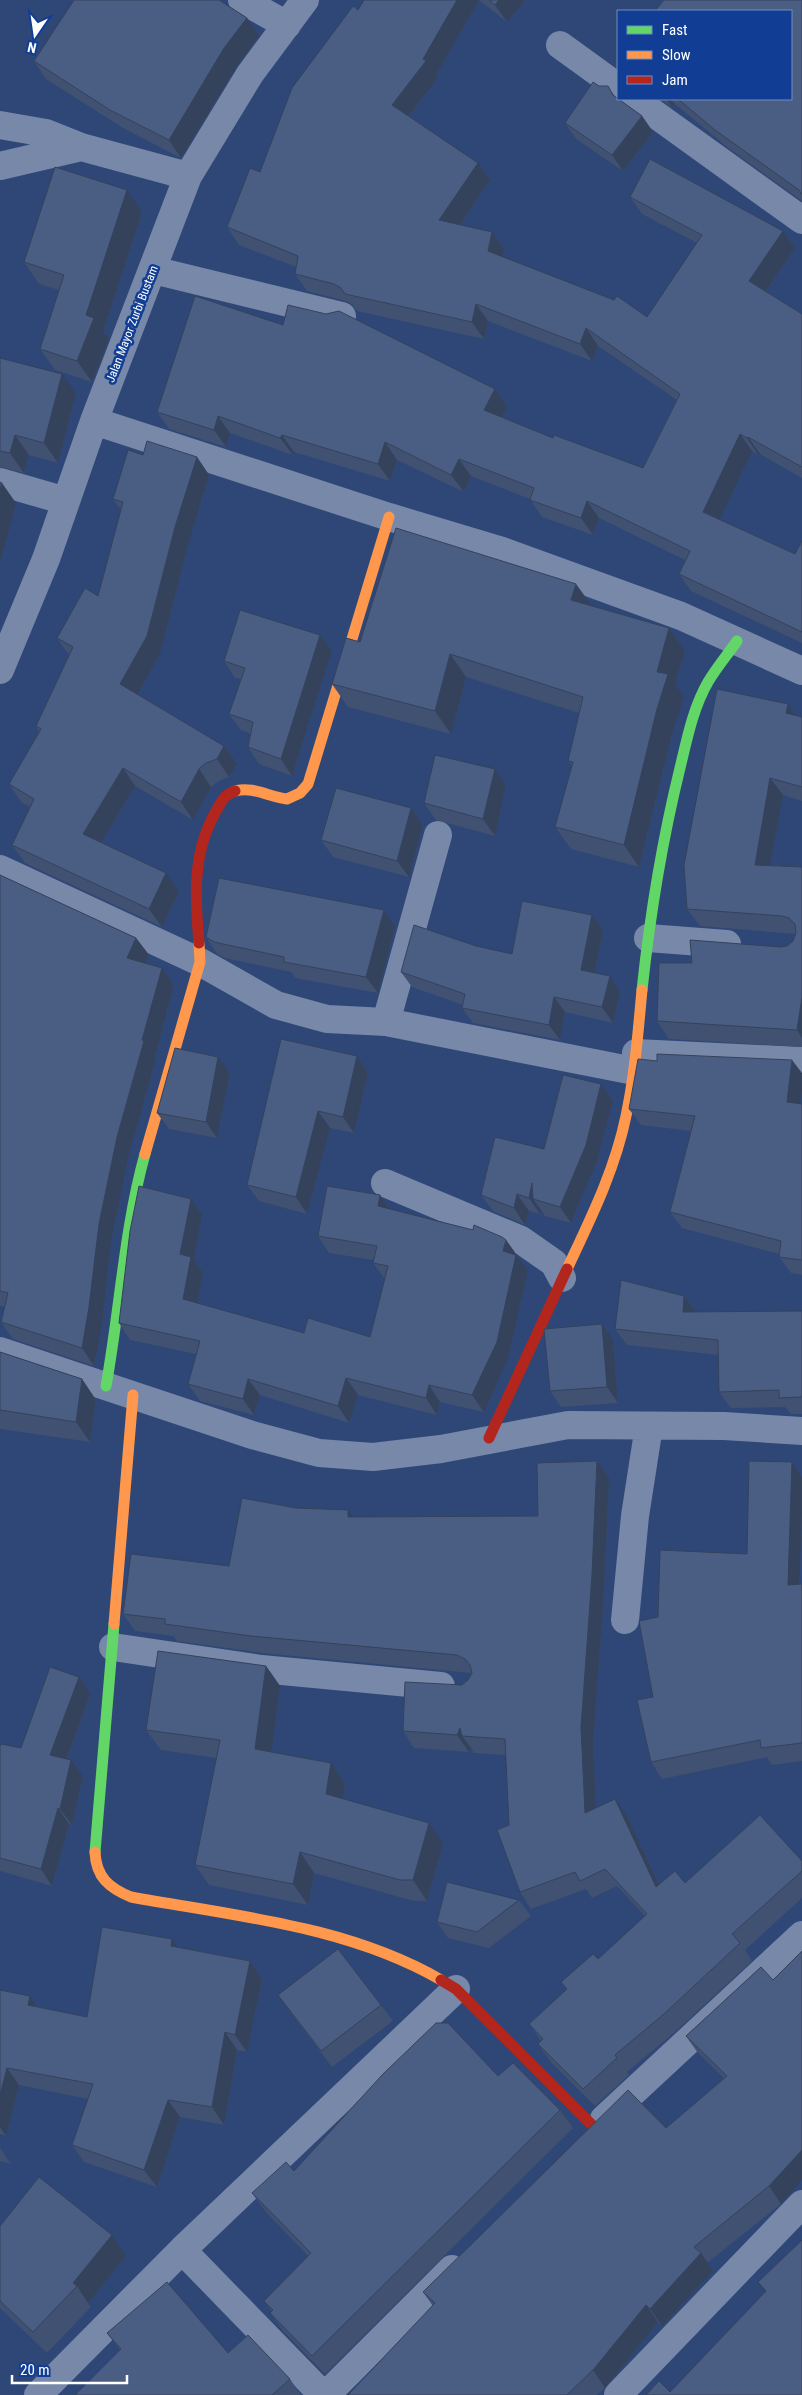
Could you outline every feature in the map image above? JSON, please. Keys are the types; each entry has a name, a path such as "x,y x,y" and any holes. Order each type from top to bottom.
{"street":[{"path":"242,0 287,24"},
{"name":"Jalan Mayor Zurbi Bustam","path":"0,670 46,559 94,421 188,176 250,74 305,0"},
{"path":"560,45 617,86"},
{"path":"635,100 802,220"},
{"path":"0,125 46,133 81,147 188,176"},
{"path":"0,166 81,147"},
{"path":"153,270 342,316"},
{"path":"94,421 389,517 502,551 681,616 802,671"},
{"path":"0,482 66,501"},
{"path":"106,1386 117,1327 126,1245 144,1158 200,962 196,892 197,864 208,825 225,795 249,789 289,800 299,796 308,784 389,517"},
{"path":"489,1438 596,1207 612,1166 626,1117 635,1062 648,938 666,825 688,735 708,682 737,641"},
{"path":"386,1022 438,836"},
{"path":"0,869 200,962 276,1005 327,1019 386,1022 635,1062 802,1061"},
{"path":"648,938 754,946"},
{"path":"385,1183 521,1240 554,1263 562,1278"},
{"path":"0,1350 252,1435 319,1453 373,1457 441,1449 489,1438 568,1425 724,1426 802,1431"},
{"path":"133,1395 95,1854 96,1868 102,1881 113,1890 131,1897 302,1928 364,1946 418,1967 456,1989 588,2135 802,1935"},
{"path":"625,1620 635,1516 649,1426"},
{"path":"113,1647 271,1670 468,1688"},
{"path":"38,2395 182,2250 456,1989"},
{"path":"618,2395 802,2204"},
{"path":"182,2250 324,2395 467,2254"}],"building":[{"path":"74,0 219,0 247,18 224,48 169,140 110,110 34,61"},
{"path":"364,0 457,0 423,59 426,61 392,105 478,163 439,220 492,232 488,251 614,300 617,296 647,317 702,235 630,197 650,159 783,231 749,281 802,314 802,467 740,434 703,512 795,554 802,541 802,632 679,574 690,551 587,501 581,518 530,500 534,488 459,459 451,475 385,442 378,464 282,435 280,438 218,416 214,430 157,412 195,296 283,325 288,305 326,314 339,311 495,389 484,410 553,438 554,435 643,468 680,394 586,328 580,344 476,304 472,322 345,294 341,288 334,284 295,274 298,256 227,227 250,168 260,172 292,88 353,6 358,10"},
{"path":"489,0 499,0 495,5"},
{"path":"664,0 802,0 802,195 799,190 715,130 679,100 792,100 792,10 656,10"},
{"path":"593,82 599,86 608,86 617,100 620,100 642,116 612,155 565,123"},
{"path":"55,167 127,190 86,315 94,318 77,361 40,349 64,275 24,262"},
{"path":"0,358 62,374 44,443 15,435 10,453 0,451"},
{"path":"147,441 197,457 175,527 147,636 120,684 224,746 217,759 206,763 199,769 181,802 123,768 83,834 166,873 149,909 12,845 34,799 9,784 41,729 36,726 73,647 57,638 85,588 98,596 123,502 113,499 128,450 143,455"},
{"path":"396,528 576,584 571,600 669,628 657,672 668,674 657,709 624,845 555,827 573,762 568,761 583,697 450,654 435,711 332,684 346,638 360,642"},
{"path":"240,610 320,635 281,759 248,747 253,722 229,714 245,668 224,661"},
{"path":"717,689 788,704 786,713 802,717 802,787 770,778 755,865 802,867 802,997 797,1030 657,1021 659,963 692,963 690,940 780,947 787,946 793,941 796,933 795,924 789,918 782,916 687,909 684,865"},
{"path":"435,755 495,769 483,819 424,803"},
{"path":"336,788 411,808 397,861 321,840"},
{"path":"0,875 136,938 127,958 162,968 117,1137 99,1224 82,1348 1,1322 8,1293 0,1291"},
{"path":"219,878 384,910 366,977 284,962 284,957 214,942 206,937"},
{"path":"522,901 592,915 581,970 610,976 602,1007 554,997 549,1025 462,1008 465,994 401,972 414,925 476,946 512,954"},
{"path":"281,1039 357,1056 343,1117 318,1111 296,1197 247,1185"},
{"path":"175,1048 218,1057 206,1122 157,1113"},
{"path":"657,1054 792,1060 787,1102 802,1104 802,1260 779,1257 781,1241 670,1212 695,1116 629,1109 638,1059 657,1061"},
{"path":"563,1075 601,1084 586,1145 560,1207 533,1199 532,1183 529,1198 517,1194 514,1208 481,1195 495,1137 544,1149"},
{"path":"139,1186 191,1199 180,1254 191,1257 183,1299 304,1333 308,1318 370,1337 388,1266 373,1263 377,1246 318,1236 327,1186 380,1195 378,1206 473,1230 474,1225 502,1237 506,1240 503,1251 516,1255 497,1342 472,1395 429,1385 426,1398 346,1378 338,1406 248,1379 243,1399 188,1384 200,1341 119,1323 130,1231"},
{"path":"621,1280 684,1296 683,1312 802,1311 802,1397 779,1398 779,1390 719,1392 718,1340 615,1329"},
{"path":"602,1324 607,1387 550,1391 544,1329"},
{"path":"0,1352 82,1379 76,1422 0,1410"},
{"path":"597,1461 592,1575 581,1727 585,1813 615,1799 656,1887 675,1871 685,1883 760,1815 802,1861 802,1871 732,1934 740,1943 664,2014 615,2055 617,2058 583,2089 538,2044 543,2039 529,2024 567,1989 561,1982 593,1954 598,1959 647,1914 605,1869 580,1881 575,1872 520,1892 497,1830 509,1825 505,1739 462,1736 460,1728 457,1735 403,1731 405,1682 462,1685 472,1673 470,1665 465,1659 457,1655 251,1636 165,1624 165,1619 123,1614 131,1554 229,1566 242,1498 296,1508 348,1510 348,1517 538,1516 537,1463"},
{"path":"749,1461 792,1462 788,1585 802,1584 802,1743 761,1748 760,1740 651,1762 637,1700 653,1697 639,1621 658,1617 660,1550 747,1554"},
{"path":"158,1651 266,1666 255,1749 331,1763 326,1794 429,1823 413,1880 400,1880 300,1852 293,1884 195,1865 220,1740 146,1730"},
{"path":"50,1667 79,1677 50,1755 71,1760 60,1809 58,1808 41,1869 0,1858 0,1746 1,1744 21,1748"},
{"path":"447,1882 519,1900 477,1932 437,1922"},
{"path":"102,1927 172,1939 171,1946 250,1961 235,2035 225,2032 212,2107 168,2100 144,2170 72,2145 93,2084 7,2068 0,2095 0,1990 30,1996 28,2005 87,2017"},
{"path":"338,1949 381,2005 321,2051 278,1995"},
{"path":"802,1951 802,2150 769,2186 694,2247 701,2253 650,2309 646,2305 593,2370 567,2395 348,2395 435,2303 423,2292 628,2090 666,2128 727,2076 686,2036 761,1967 773,1980"},
{"path":"436,2023 448,2023 498,2076 513,2063 560,2110 312,2356 270,2313 273,2310 264,2301 311,2253 252,2193 286,2162 294,2171 383,2074"},
{"path":"39,2177 112,2235 73,2283 77,2286 33,2332 0,2301 0,2226"},
{"path":"802,2240 802,2395 646,2395 659,2381 670,2392 766,2291 758,2282"},
{"path":"167,2282 228,2353 248,2335 290,2379 272,2395 75,2395 121,2349 107,2333"}],"traffic: fast":[{"path":"642,990 662,851 688,735 694,713 708,682 737,641"},
{"path":"106,1386 127,1240 145,1154"},
{"path":"95,1852 114,1624"}],"traffic: slow":[{"path":"235,791 255,791 287,799 300,793 308,784 389,517"},
{"path":"145,1154 200,962 199,943"},
{"path":"567,1269 609,1175 621,1136 632,1084 642,990"},
{"path":"114,1624 133,1395"},
{"path":"95,1852 101,1875 116,1890 131,1897 250,1917 329,1935 368,1947 405,1962 441,1980"}],"traffic: jam":[{"path":"199,943 196,893 202,844 221,803 225,797 235,791"},
{"path":"489,1438 567,1269"},
{"path":"441,1980 456,1989 595,2128"}]}
